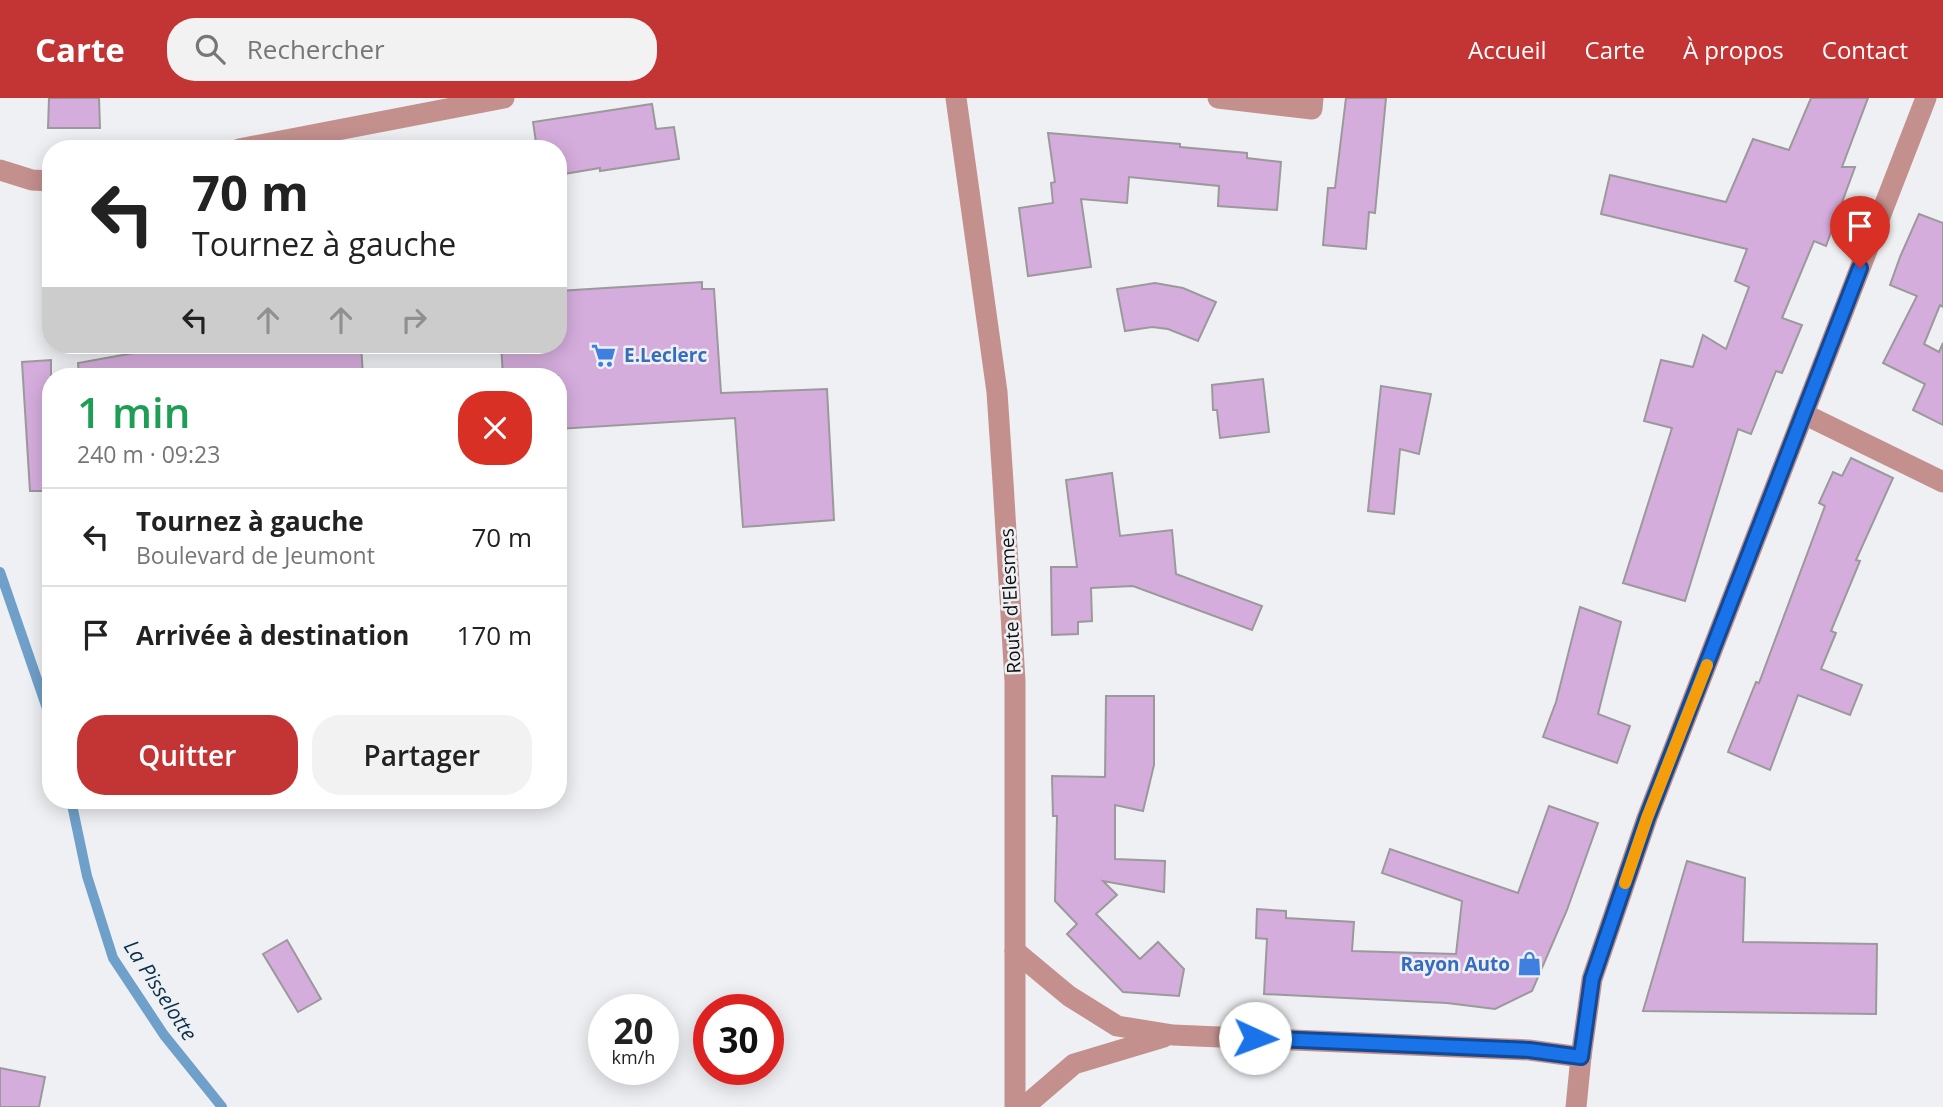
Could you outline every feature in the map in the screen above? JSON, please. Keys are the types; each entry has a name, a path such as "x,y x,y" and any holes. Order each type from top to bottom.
{"street":[{"path":"277,140 425,105 504,98"},
{"name":"Route d'Elesmes","path":"956,98 998,405 1015,681 1015,1107"},
{"path":"1218,98 1312,109 1313,98"},
{"path":"1576,1107 1592,979 1639,843 1926,98"},
{"path":"0,170 42,181"},
{"path":"1804,414 1943,482"},
{"path":"1014,951 1069,996 1117,1026 1173,1035 1529,1050 1581,1057"},
{"path":"1024,1107 1074,1064 1173,1035"}],"building":[{"path":"49,98 99,98 100,128 48,128"},
{"path":"1346,98 1386,98 1375,213 1369,212 1366,249 1323,245 1328,188 1335,188"},
{"path":"1811,98 1868,98 1842,167 1855,167 1826,246 1814,241 1782,318 1802,325 1782,373 1776,371 1751,434 1738,429 1685,601 1623,583 1672,428 1644,421 1661,360 1693,367 1703,335 1726,349 1749,287 1735,281 1747,249 1601,214 1610,175 1726,202 1753,139 1789,150"},
{"path":"652,104 656,129 674,127 679,159 567,174 567,140 536,140 533,122"},
{"path":"1048,133 1180,144 1180,147 1247,153 1247,158 1281,162 1277,210 1218,206 1219,186 1129,177 1127,203 1081,199 1091,267 1028,276 1019,208 1053,203 1051,183 1055,182"},
{"path":"1919,214 1943,223 1943,307 1940,305 1924,344 1939,352 1943,343 1943,425 1913,410 1925,384 1883,363 1917,296 1890,285"},
{"path":"702,282 702,289 714,289 721,393 827,389 834,520 743,527 735,418 567,428 567,368 502,368 502,354 567,354 567,290"},
{"path":"1155,283 1183,288 1216,302 1198,341 1168,329 1152,327 1125,331 1117,289"},
{"path":"128,354 362,354 362,368 78,368 78,363"},
{"path":"51,360 51,368 42,368 42,491 30,491 22,362"},
{"path":"1263,379 1269,432 1220,438 1217,410 1213,410 1212,385"},
{"path":"1381,386 1431,394 1419,454 1400,449 1394,514 1368,511"},
{"path":"1851,458 1893,478 1856,560 1860,561 1831,631 1836,633 1821,669 1862,685 1850,715 1798,695 1770,770 1728,752 1756,682 1759,683 1825,506 1819,503 1833,472 1842,476"},
{"path":"1112,473 1120,536 1172,530 1176,574 1262,606 1252,630 1133,586 1091,588 1092,621 1078,622 1078,634 1052,635 1051,567 1077,567 1066,480"},
{"path":"1580,607 1621,622 1598,714 1630,726 1617,763 1543,737 1556,702"},
{"path":"1106,696 1154,696 1154,765 1143,811 1115,805 1115,859 1165,861 1164,892 1103,881 1117,895 1096,914 1140,959 1158,942 1184,969 1179,996 1123,992 1067,934 1077,924 1055,901 1057,816 1053,816 1052,776 1105,777"},
{"path":"1549,806 1598,823 1567,910 1532,991 1495,1009 1447,1003 1264,994 1267,939 1256,938 1257,909 1286,911 1286,918 1354,922 1352,951 1456,954 1462,901 1382,873 1390,849 1518,893"},
{"path":"1687,861 1745,878 1743,942 1877,944 1876,1014 1643,1011"},
{"path":"287,940 321,999 298,1012 263,954"},
{"path":"0,1068 45,1077 39,1107 0,1107"}],"waterway":[{"name":"La Pisselotte","path":"0,572 42,694"},
{"name":"La Pisselotte","path":"73,809 87,876 113,958 164,1035 222,1107"}],"slow traffic":[{"path":"1625,883 1647,818 1707,665"}],"place":[{"name":"E.Leclerc","path":"604,355"},
{"name":"Rayon Auto","path":"1530,964"}],"route":[{"path":"1255,1038 1529,1050 1581,1057 1592,979 1647,818 1860,268"}]}
